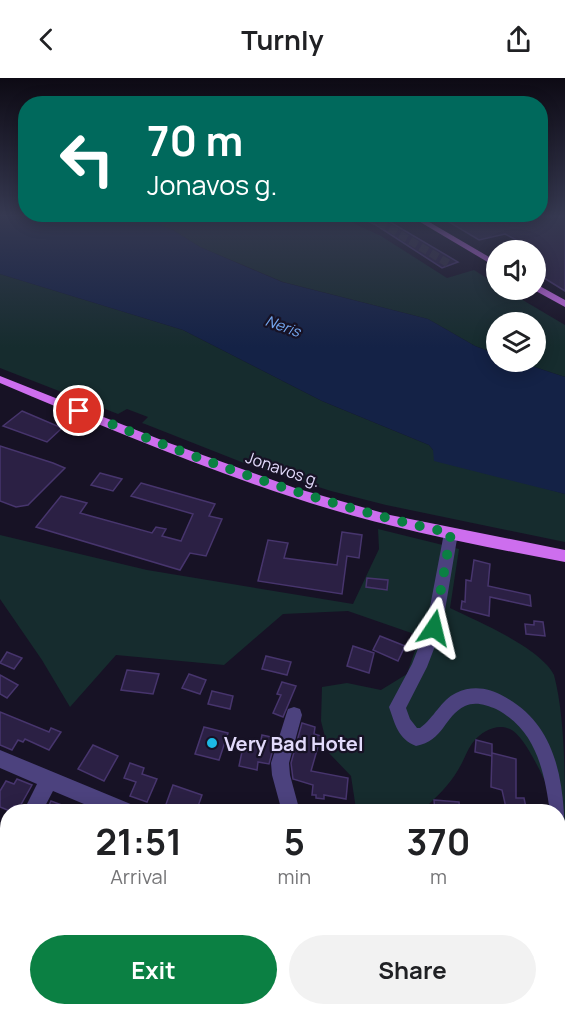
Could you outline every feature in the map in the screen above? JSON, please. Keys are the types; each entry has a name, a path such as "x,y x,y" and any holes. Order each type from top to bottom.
{"main road":[{"path":"546,293 565,304"},
{"name":"Jonavos g.","path":"0,379 170,447 269,484 334,505 451,533 565,556"}],"street":[{"path":"451,533 434,628 419,667 398,707 405,728 411,735 418,737 426,734 455,702 468,696 481,695 501,702 520,714 537,732 551,764 557,804"},
{"path":"291,804 291,798 280,772 281,758 294,715"},
{"path":"0,759 107,804"},
{"path":"36,804 49,780"}],"green space":[{"path":"230,260 418,260 447,278 474,270 486,278 486,300 523,300 543,312 486,312 486,350 428,319 283,282"},
{"path":"0,274 183,330 322,401 429,445 433,450 504,477 565,494 565,542 386,505 331,491 249,465 142,423 148,417 127,409 118,414 0,368"},
{"path":"546,314 565,325 565,377 546,371"},
{"path":"378,529 459,549 450,608 522,645 547,665 554,675 558,691 562,728 565,804 555,804 532,755 517,734 510,729 500,727 485,731 477,737 450,781 429,804 355,804 351,776 329,753 321,721 322,687 347,683 381,690 407,674 420,636 348,611 283,614 224,665 116,655 70,707 42,660 0,599 0,535 147,570 353,604 379,549"}],"water":[{"name":"Neris","path":"0,260 230,260 282,282 428,319 486,350 486,372 546,371 565,377 565,494 434,461 433,450 429,445 322,401 183,330 0,274"}],"building":[{"path":"429,260 454,260 458,262 442,268"},
{"path":"546,260 565,260 565,291 546,279"},
{"path":"22,411 62,428 47,442 3,426"},
{"path":"0,446 65,468 28,505 16,507 0,501"},
{"path":"100,473 122,479 113,491 91,485"},
{"path":"141,483 215,504 209,516 222,519 206,556 190,553 180,570 36,527 61,496 87,503 80,513 152,533 156,527 166,529 162,536 181,541 193,514 131,496"},
{"path":"342,532 362,535 359,558 347,556 342,594 258,581 268,540 288,543 284,558 337,565"},
{"path":"474,560 490,564 488,586 530,595 531,606 490,597 489,616 461,609 462,601 465,602 466,580 471,581"},
{"path":"367,578 388,580 387,590 366,587"},
{"path":"534,621 543,622 545,636 526,634 525,624 534,625"},
{"path":"380,636 405,646 398,661 373,650"},
{"path":"353,646 374,653 369,673 347,666"},
{"path":"7,652 22,658 14,669 0,663"},
{"path":"266,656 291,662 287,675 262,669"},
{"path":"127,670 159,674 153,694 121,690"},
{"path":"189,674 206,680 200,694 182,688"},
{"path":"0,675 18,685 7,698 0,694"},
{"path":"282,682 296,686 283,717 273,713 281,695 277,694"},
{"path":"212,691 233,696 230,709 208,704"},
{"path":"0,712 49,732 51,728 61,732 49,750 25,739 23,742 18,740 12,750 0,745"},
{"path":"302,723 315,727 314,734 321,736 311,771 348,778 346,799 324,795 324,799 316,798 316,795 312,795 313,785 293,779 291,763"},
{"path":"204,727 228,733 219,760 195,754"},
{"path":"262,735 276,738 269,764 258,762 257,770 239,766 244,742 260,745"},
{"path":"476,740 492,744 492,756 475,752"},
{"path":"93,745 118,756 104,781 78,769"},
{"path":"492,753 516,759 516,798 524,798 525,804 505,804 502,790 491,787"},
{"path":"130,763 144,768 142,774 157,779 147,802 130,796 136,782 124,778"},
{"path":"17,779 32,785 21,804 0,804 0,791 6,781 14,784"},
{"path":"173,785 202,795 199,804 166,804"},
{"path":"434,800 459,802 459,804 434,804"}],"tunnel":[{"path":"442,260 451,265"}],"place":[{"name":"Very Bad Hotel","path":"212,743"}],"route":[{"path":"79,411 299,495 371,515 451,533 434,628"}]}
